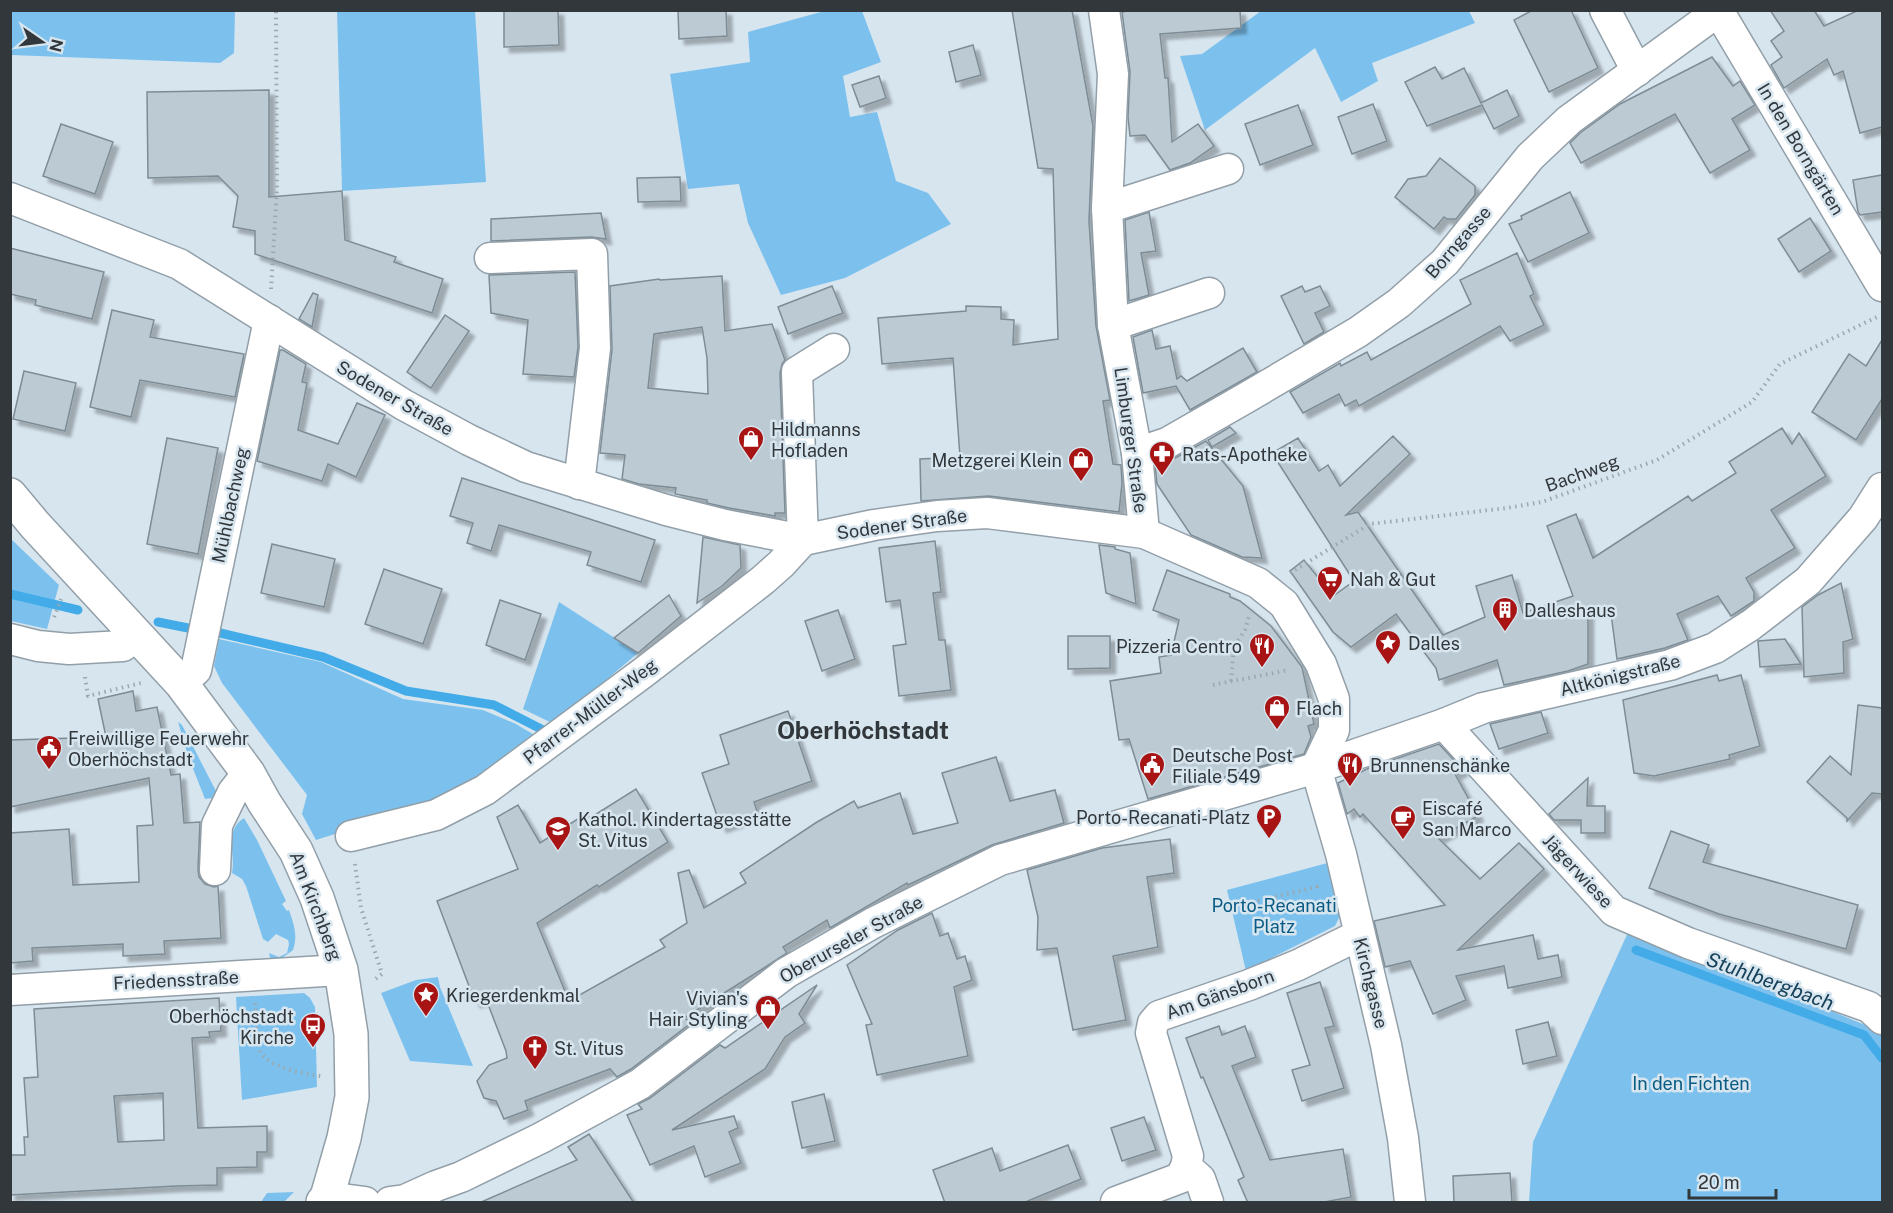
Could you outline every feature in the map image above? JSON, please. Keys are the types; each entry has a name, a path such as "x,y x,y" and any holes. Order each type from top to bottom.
{"main road":[{"name":"Am Kirchberg","path":"10,495 177,679 248,773 296,851 317,898 344,985 351,1034 352,1097 344,1138 325,1200"}],"street":[{"name":"Limburger Straße","path":"1104,10 1113,74 1107,208 1113,325 1137,453 1144,533 1258,583 1284,604 1321,664 1334,699 1334,730 1316,768"},
{"path":"1605,10 1637,70"},
{"name":"Borngasse","path":"1137,453 1167,443 1244,399 1358,332 1399,303 1445,262 1530,157 1569,120 1720,11"},
{"name":"In den Borngärten","path":"1720,11 1882,286"},
{"path":"1107,208 1228,169"},
{"name":"Sodener Straße","path":"10,198 179,264 404,405 526,467 579,484 724,525 804,540 874,525 937,516 987,513 1144,533"},
{"path":"490,258 592,254 595,348 579,484"},
{"path":"1113,325 1209,293"},
{"name":"Mühlbachweg","path":"177,679 196,670 269,320"},
{"path":"804,540 797,372 834,349"},
{"name":"Altkönigstraße","path":"1316,768 1444,724 1483,708 1670,665 1715,648 1751,625 1808,580 1873,523 1882,488"},
{"name":"Pfarrer-Müller-Weg","path":"351,836 435,815 485,790 763,580 804,540"},
{"path":"10,639 38,646 80,648 123,646 136,634"},
{"name":"Jägerwiese","path":"1444,724 1614,912 1688,943 1869,1007 1882,1019"},
{"name":"Oberurseler Straße","path":"390,1203 405,1200 461,1177 541,1138 640,1084 786,973 873,923 1000,860 1316,768"},
{"name":"Kirchgasse","path":"1316,768 1341,854 1386,1045 1402,1138 1410,1203"},
{"path":"215,870 216,825 233,792 248,773"},
{"name":"Am Gänsborn","path":"1186,1167 1188,1156 1151,1033 1153,1023 1159,1016 1249,985 1359,935"},
{"name":"Friedensstraße","path":"10,990 252,975 344,985"},
{"path":"1116,1203 1180,1178 1186,1167 1200,1179 1208,1203"},
{"path":"325,1200 365,1203"}],"path":[{"path":"269,320 277,189 276,10"},
{"name":"Bachweg","path":"1258,583 1291,573 1370,524 1542,502 1657,460 1752,402 1780,364 1882,315"},
{"path":"1231,681 1234,647 1245,630 1258,583"},
{"path":"54,617 61,599"},
{"path":"80,648 88,696 177,679"},
{"path":"1213,685 1321,664"},
{"path":"344,985 382,974 361,908 351,836"},
{"path":"1252,902 1317,887 1319,897"},
{"path":"252,975 260,1051 268,1060 303,1074 352,1080"}],"green space":[{"path":"11,10 235,11 234,53 220,63 11,55"},
{"path":"828,10 862,11 881,62 843,76 850,117 877,112 896,181 928,193 951,224 845,278 781,295 748,223 739,184 688,189 670,74 750,62 748,32"},
{"path":"337,11 475,11 486,182 342,191"},
{"path":"1261,11 1469,11 1475,23 1372,63 1378,81 1341,102 1315,48 1205,130 1180,56 1202,54"},
{"path":"10,538 59,585 47,629 11,621"},
{"path":"559,602 638,653 554,724 523,709"},
{"path":"219,639 321,662 403,699 483,710 516,724 536,736 456,796 350,828 340,824 338,833 316,840 302,814 307,795 222,683 214,666"},
{"path":"178,722 182,725 219,797 205,799 188,756"},
{"path":"244,818 286,901 282,904 287,911 289,910 295,930 293,950 282,958 271,961 269,953 279,957 287,953 288,940 276,934 268,942 263,939 246,886 242,879 232,873 232,836"},
{"name":"Porto-Recanati Platz","path":"1331,862 1340,916 1335,926 1246,971 1227,890"},
{"name":"In den Fichten","path":"1630,928 1882,1032 1882,1202 1529,1202 1533,1142"},
{"path":"438,977 473,1066 410,1061 381,993 416,980"},
{"path":"304,993 315,1007 317,1087 242,1100 236,997"},
{"path":"294,1192 284,1202 261,1202 267,1193"}],"building":[{"path":"504,10 558,10 559,45 504,47"},
{"path":"678,10 726,10 727,36 679,39"},
{"path":"1012,10 1072,10 1093,126 1089,221 1096,326 1110,400 1103,401 1113,464 1121,465 1119,512 989,496 921,501 920,459 960,457 953,358 882,364 878,318 966,311 966,306 1001,307 1001,319 1014,320 1013,345 1058,339 1053,169 1038,168"},
{"path":"1133,10 1240,10 1241,28 1160,34 1165,78 1168,78 1172,142 1198,124 1214,146 1190,163 1170,170 1145,135 1130,136 1128,117 1130,72 1122,12"},
{"path":"1533,10 1571,10 1598,68 1549,92 1514,20"},
{"path":"1770,10 1814,10 1824,26 1859,10 1882,10 1882,127 1860,133 1843,71 1834,75 1827,59 1784,88 1771,65 1782,57 1771,41 1784,31"},
{"path":"973,45 981,75 956,82 949,52"},
{"path":"1712,57 1733,86 1740,81 1755,105 1732,119 1750,150 1710,173 1675,114 1581,163 1570,143 1580,133 1620,104"},
{"path":"1435,67 1442,79 1464,68 1481,103 1507,90 1519,116 1494,129 1482,105 1427,126 1405,82"},
{"path":"879,76 886,98 860,107 852,85"},
{"path":"269,90 269,197 342,191 345,240 396,257 394,262 443,279 432,313 255,254 255,231 233,227 238,196 218,176 148,178 147,92"},
{"path":"1373,104 1387,141 1352,154 1338,117"},
{"path":"1298,105 1313,145 1260,165 1245,124"},
{"path":"61,124 113,142 95,194 43,176"},
{"path":"1440,158 1475,186 1475,195 1456,219 1444,217 1434,229 1395,197 1408,179 1426,176"},
{"path":"1882,175 1882,212 1860,215 1853,180"},
{"path":"680,177 681,201 638,202 637,178"},
{"path":"1570,192 1589,233 1528,262 1509,224"},
{"path":"1149,212 1156,251 1141,253 1149,295 1129,301 1125,220"},
{"path":"601,213 606,239 591,237 491,241 491,219"},
{"path":"1810,218 1831,251 1799,272 1778,239"},
{"path":"10,248 104,272 92,319 35,305 36,300 10,294"},
{"path":"1517,253 1534,294 1530,296 1544,325 1510,341 1500,326 1359,406 1356,400 1345,406 1339,394 1303,413 1290,392 1340,363 1341,366 1367,352 1371,360 1471,304 1460,280"},
{"path":"575,272 578,347 574,377 523,374 528,320 491,313 489,275"},
{"path":"722,276 725,331 772,324 785,360 780,373 785,513 775,513 775,516 729,508 707,503 707,500 675,494 676,488 639,484 622,479 625,455 600,453 612,350 610,286","holes":["702,327 707,358 708,394 648,388 654,334"]},
{"path":"832,286 843,313 788,334 778,307"},
{"path":"1302,286 1305,292 1320,286 1330,306 1315,313 1324,332 1304,344 1281,296"},
{"path":"313,293 318,295 312,327 299,319"},
{"path":"112,310 154,320 150,337 244,354 235,397 140,380 131,417 90,407"},
{"path":"445,315 469,331 431,388 407,372"},
{"path":"1152,330 1156,349 1170,346 1177,379 1181,376 1187,381 1243,348 1257,372 1190,410 1176,386 1143,393 1133,337"},
{"path":"1882,340 1882,399 1856,440 1812,412 1849,354 1866,366"},
{"path":"280,350 306,364 302,382 307,383 298,430 338,444 357,403 385,415 356,477 328,464 322,481 257,461"},
{"path":"24,371 76,383 65,431 13,419"},
{"path":"1230,427 1236,433 1212,447 1208,440"},
{"path":"1782,428 1792,444 1799,433 1826,476 1771,510 1795,548 1746,578 1754,592 1754,601 1731,616 1718,596 1677,614 1688,640 1665,648 1617,659 1610,606 1588,607 1588,664 1568,671 1504,685 1497,660 1439,680 1436,668 1396,614 1351,647 1333,632 1290,571 1304,560 1333,596 1354,581 1272,453 1298,438 1319,471 1328,465 1340,486 1393,436 1410,454 1346,515 1358,512 1443,635 1485,617 1476,586 1512,575 1523,613 1573,596 1547,526 1576,514 1593,558 1688,496 1692,501 1736,473 1729,462"},
{"path":"167,438 218,448 198,554 147,544"},
{"path":"1206,441 1243,486 1262,558 1242,557 1191,535 1157,484 1155,465 1175,458"},
{"path":"462,478 655,540 641,582 587,565 591,552 499,525 491,551 467,543 473,523 450,516"},
{"path":"703,537 740,545 741,568 722,586 697,603"},
{"path":"935,541 941,592 933,593 939,640 945,640 951,690 899,696 893,646 906,644 900,600 886,602 879,548"},
{"path":"272,544 335,559 324,607 261,593"},
{"path":"1099,545 1115,547 1115,549 1130,553 1136,604 1106,593"},
{"path":"384,569 442,589 423,644 365,624"},
{"path":"1167,570 1230,594 1230,597 1240,601 1271,626 1302,667 1314,724 1308,726 1311,737 1304,754 1148,799 1129,739 1119,740 1110,681 1161,673 1159,657 1171,655 1179,620 1153,610"},
{"path":"1841,583 1853,639 1843,642 1844,673 1804,677 1802,607 1818,595"},
{"path":"669,595 681,616 638,653 614,638"},
{"path":"500,600 541,614 525,660 486,645"},
{"path":"838,610 855,659 822,671 805,621"},
{"path":"1068,636 1110,636 1110,668 1068,669"},
{"path":"1785,639 1801,664 1760,667 1758,641"},
{"path":"1717,675 1719,681 1741,675 1760,746 1729,755 1730,759 1654,776 1634,773 1623,700"},
{"path":"133,691 136,711 157,707 171,775 180,774 184,823 200,822 199,877 205,884 218,886 221,938 164,941 165,954 123,956 123,944 32,948 33,961 10,963 10,833 69,829 73,885 139,882 137,826 153,825 149,778 10,807 10,740 106,737 98,699"},
{"path":"1858,705 1882,708 1882,794 1872,793 1847,821 1847,818 1807,782 1830,756 1851,775"},
{"path":"788,711 812,781 754,802 758,814 721,827 702,773 729,764 720,735"},
{"path":"1541,712 1548,733 1499,749 1490,724"},
{"path":"1439,744 1463,770 1455,774 1478,816 1438,838 1480,879 1519,843 1544,869 1458,950 1533,935 1538,959 1558,955 1562,977 1508,988 1504,966 1456,976 1466,1000 1433,1014 1410,961 1385,967 1374,921 1445,905 1363,814 1360,817 1354,809 1347,814 1338,783 1369,768"},
{"path":"996,757 1010,801 1055,790 1064,823 992,845 908,885 907,883 830,928 827,920 783,947 787,953 684,1018 691,1023 617,1077 610,1069 525,1101 528,1110 504,1119 496,1101 484,1098 477,1081 489,1065 507,1058 506,1051 486,999 475,1002 437,901 518,869 497,817 518,805 540,843 587,813 590,818 636,789 668,842 599,887 597,885 537,923 569,1001 665,947 660,940 687,923 678,873 689,870 704,908 746,883 740,873 817,822 854,801 858,808 900,793 913,834 958,823 942,773"},
{"path":"1588,778 1587,806 1605,806 1605,833 1581,833 1581,820 1554,820 1549,814"},
{"path":"1671,831 1709,845 1703,862 1858,905 1846,949 1719,914 1649,888"},
{"path":"1170,839 1174,873 1147,877 1158,947 1113,956 1126,1020 1073,1030 1057,948 1037,950 1038,917 1027,870 1102,848"},
{"path":"932,913 940,936 948,933 957,959 965,956 972,980 954,987 968,1056 877,1075 866,1025 872,1024 847,965 898,930"},
{"path":"1320,982 1334,1026 1325,1028 1344,1088 1302,1101 1292,1070 1310,1065 1287,993"},
{"path":"817,985 799,1014 805,1023 785,1037 765,1069 672,1130 734,1116 738,1128 729,1132 741,1163 705,1177 694,1146 650,1165 627,1115 642,1109 638,1104 650,1098 720,1045 725,1048"},
{"path":"219,998 221,1031 209,1032 210,1037 192,1038 198,1128 267,1126 267,1152 257,1152 257,1167 217,1168 217,1185 10,1195 10,1155 25,1155 24,1137 28,1137 24,1078 38,1077 34,1009","holes":["163,1093 164,1140 118,1142 114,1096"]},
{"path":"1548,1022 1557,1056 1523,1064 1516,1030"},
{"path":"1219,1026 1222,1035 1245,1026 1256,1057 1232,1066 1270,1160 1343,1149 1351,1197 1319,1203 1248,1203 1238,1180 1244,1177 1186,1038"},
{"path":"824,1094 835,1141 802,1148 792,1102"},
{"path":"1144,1117 1156,1150 1122,1161 1111,1128"},
{"path":"589,1134 634,1203 479,1203 577,1160 568,1147"},
{"path":"1068,1145 1081,1179 1023,1203 945,1203 933,1170 992,1148 1000,1171"},
{"path":"1510,1173 1512,1203 1454,1203 1453,1176"}],"waterway":[{"path":"10,594 78,610"},
{"path":"158,622 198,630"},
{"path":"220,633 323,657 406,691 494,705 543,730"},
{"name":"Stuhlbergbach","path":"1636,950 1864,1035 1882,1058"}],"place":[{"name":"Hildmanns Hofladen","path":"751,462"},
{"name":"Rats-Apotheke","path":"1162,477"},
{"name":"Metzgerei Klein","path":"1081,483"},
{"name":"Nah & Gut","path":"1330,602"},
{"name":"Dalleshaus","path":"1505,633"},
{"name":"Dalles","path":"1388,666"},
{"name":"Pizzeria Centro","path":"1262,669"},
{"name":"Flach","path":"1277,731"},
{"name":"Freiwillige Feuerwehr Oberhöchstadt","path":"49,771"},
{"name":"Deutsche Post Filiale 549","path":"1152,788"},
{"name":"Brunnenschänke","path":"1350,788"},
{"name":"Porto-Recanati-Platz","path":"1269,840"},
{"name":"Eiscafé San Marco","path":"1403,841"},
{"name":"Kathol. Kindertagesstätte St. Vitus","path":"558,852"},
{"name":"Kriegerdenkmal","path":"426,1018"},
{"name":"Vivian's Hair Styling","path":"768,1031"},
{"name":"Oberhöchstadt Kirche","path":"313,1049"},
{"name":"St. Vitus","path":"535,1071"}],"district":[{"name":"Oberhöchstadt","path":"863,730"}]}
